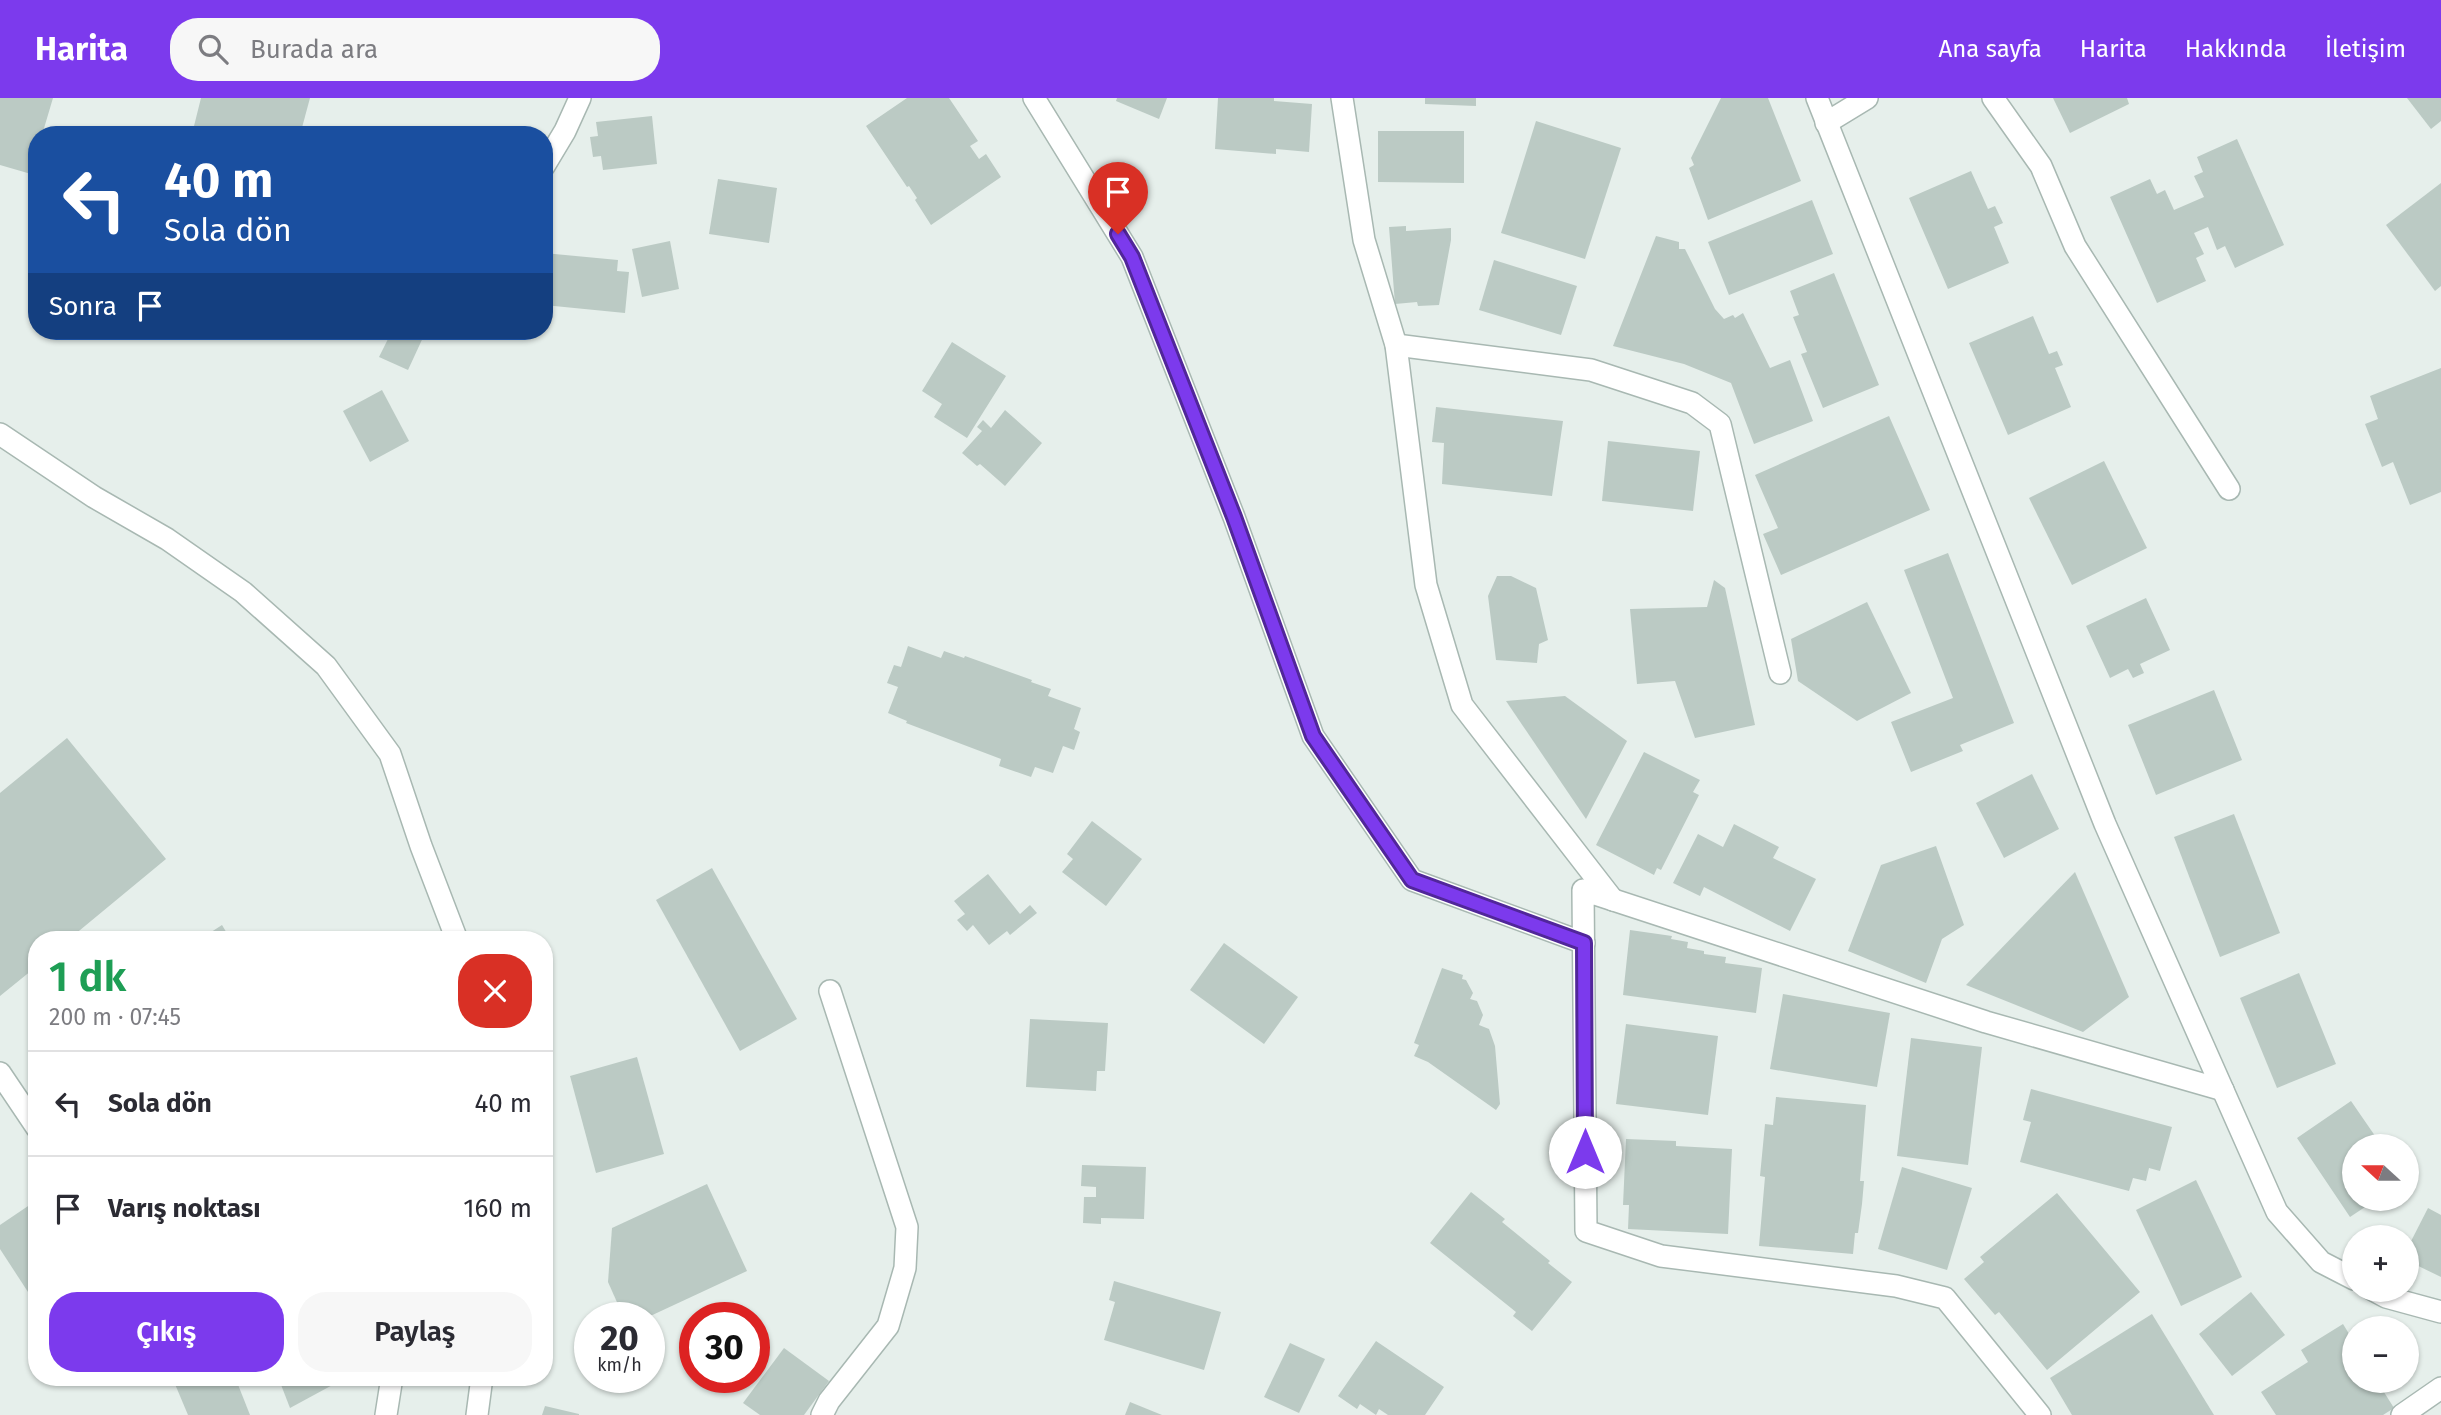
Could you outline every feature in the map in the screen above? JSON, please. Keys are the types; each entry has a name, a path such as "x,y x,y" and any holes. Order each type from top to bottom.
{"street":[{"path":"553,151 580,98"},
{"path":"1034,98 1132,257 1234,517 1313,736 1412,880 1584,943"},
{"path":"1342,98 1364,240 1396,345 1426,585 1462,705 1613,900"},
{"path":"1816,98 2105,824 2277,1212 2321,1262 2342,1273"},
{"path":"1826,123 1867,98"},
{"path":"1993,98 2041,166 2075,246 2228,489"},
{"path":"1396,345 1591,370 1692,403 1720,425 1780,673"},
{"path":"0,434 94,497 167,539 243,592 326,666 390,754 454,931"},
{"path":"2040,1415 1945,1298 1896,1286 1661,1255 1586,1231 1583,890 1986,1022 2223,1090"},
{"path":"822,1415 829,1401 888,1326 905,1268 907,1227 830,991"},
{"path":"0,1073 28,1115"},
{"path":"2404,1302 2441,1312"},
{"path":"386,1415 391,1386"},
{"path":"477,1415 481,1386"},
{"path":"2402,1415 2441,1388"}],"building":[{"path":"0,98 53,98 45,126 28,126 28,173 0,165"},
{"path":"201,98 310,98 302,126 194,126"},
{"path":"907,98 949,98 978,141 970,146 979,159 986,154 1001,177 931,225 915,200 917,198 866,126"},
{"path":"1117,98 1167,98 1159,119 1116,101"},
{"path":"1218,98 1274,98 1274,101 1312,104 1309,152 1276,149 1276,154 1215,149"},
{"path":"1425,98 1476,98 1476,106 1425,104"},
{"path":"1721,98 1768,98 1801,181 1708,220 1689,168 1694,165 1691,158"},
{"path":"2053,98 2127,98 2129,104 2070,133"},
{"path":"2407,98 2441,98 2441,121 2431,129"},
{"path":"652,116 657,164 603,170 601,156 593,157 590,137 598,136 596,122"},
{"path":"1536,121 1621,148 1585,259 1501,233"},
{"path":"1378,131 1464,131 1464,183 1378,182"},
{"path":"2237,139 2284,245 2235,268 2225,246 2217,250 2208,227 2194,233 2204,254 2196,258 2206,281 2157,303 2110,197 2150,179 2157,194 2165,190 2174,210 2204,197 2194,176 2203,172 2197,157"},
{"path":"1971,171 1988,209 1995,206 2003,223 1994,227 2009,263 1948,289 1909,198"},
{"path":"718,179 777,188 769,243 709,234"},
{"path":"2441,183 2441,286 2435,291 2386,225"},
{"path":"1812,200 1833,254 1729,295 1708,242"},
{"path":"1406,226 1406,231 1451,228 1439,305 1418,306 1417,302 1395,304 1389,227"},
{"path":"1656,236 1679,242 1679,249 1685,249 1715,309 1724,319 1733,315 1735,318 1743,313 1770,368 1790,360 1813,421 1754,444 1731,383 1684,364 1613,346"},
{"path":"670,241 679,289 642,297 632,249"},
{"path":"553,254 618,260 617,271 629,272 625,313 553,306"},
{"path":"1494,260 1577,286 1561,335 1479,310"},
{"path":"1834,273 1879,385 1823,408 1801,354 1807,352 1793,317 1799,315 1790,291"},
{"path":"2033,316 2049,354 2057,351 2063,365 2055,368 2071,407 2008,435 1969,343"},
{"path":"388,340 422,340 408,370 379,357"},
{"path":"952,342 1006,376 967,438 934,417 942,404 922,391"},
{"path":"2441,368 2441,492 2410,505 2393,462 2382,467 2365,424 2378,419 2370,396"},
{"path":"382,390 409,441 370,462 343,411"},
{"path":"1436,407 1563,421 1552,496 1442,484 1444,443 1432,442"},
{"path":"1005,410 1042,443 1005,486 980,464 977,466 962,453 982,431 977,427 983,420 991,428"},
{"path":"1889,416 1930,510 1781,575 1763,534 1778,528 1755,475"},
{"path":"1608,441 1700,451 1693,511 1602,501"},
{"path":"2104,461 2147,548 2072,585 2029,498"},
{"path":"1948,553 2014,723 1960,745 1963,751 1911,772 1891,722 1953,698 1904,570"},
{"path":"1497,576 1511,576 1536,588 1548,640 1539,644 1537,663 1496,660 1488,596"},
{"path":"1714,580 1725,588 1755,725 1695,738 1675,681 1637,684 1630,609 1707,607"},
{"path":"2146,598 2170,650 2140,664 2144,673 2133,678 2128,669 2110,678 2086,626"},
{"path":"1867,602 1911,693 1857,721 1798,681 1791,639"},
{"path":"908,646 941,658 944,651 964,658 965,656 1051,689 1048,696 1081,708 1074,729 1080,732 1074,750 1063,746 1053,773 1035,767 1031,777 999,766 1001,759 906,723 907,721 888,713 898,687 887,683 894,665 901,667"},
{"path":"2214,690 2242,760 2156,795 2128,725"},
{"path":"1565,696 1627,741 1586,819 1506,701"},
{"path":"67,738 166,859 79,931 28,931 28,973 0,996 0,793"},
{"path":"1644,752 1700,780 1693,792 1699,795 1661,870 1657,868 1654,875 1596,845"},
{"path":"2032,774 2059,829 2004,858 1976,803"},
{"path":"2234,814 2280,933 2220,957 2174,837"},
{"path":"1092,821 1142,859 1106,906 1062,872 1073,859 1067,854"},
{"path":"1734,824 1779,847 1773,858 1816,879 1790,931 1704,887 1700,896 1673,883 1698,834 1723,847"},
{"path":"1936,846 1964,925 1942,939 1926,983 1848,951 1881,865"},
{"path":"712,868 797,1019 740,1051 656,900"},
{"path":"2075,872 2129,997 2083,1032 1966,985"},
{"path":"988,874 1020,914 1030,905 1037,913 1010,935 1007,931 989,945 973,925 967,931 957,920 965,914 954,901"},
{"path":"222,925 226,931 213,931"},
{"path":"1630,930 1672,936 1671,939 1688,942 1687,948 1726,957 1725,963 1762,968 1756,1013 1623,995"},
{"path":"1224,943 1298,997 1264,1044 1190,990"},
{"path":"1442,968 1463,975 1462,979 1466,980 1473,993 1470,999 1477,1001 1483,1015 1479,1025 1489,1029 1495,1046 1500,1104 1496,1110 1428,1062 1414,1056 1419,1045 1414,1043"},
{"path":"2299,973 2336,1064 2277,1088 2240,998"},
{"path":"1783,994 1890,1013 1877,1087 1770,1069"},
{"path":"1030,1019 1108,1023 1105,1071 1097,1071 1096,1091 1026,1087"},
{"path":"1626,1024 1718,1036 1708,1115 1616,1104"},
{"path":"1911,1038 1982,1047 1968,1165 1897,1156"},
{"path":"637,1057 664,1154 596,1173 570,1076"},
{"path":"2031,1089 2172,1127 2160,1171 2149,1168 2146,1181 2133,1178 2129,1191 2020,1162 2031,1122 2023,1120"},
{"path":"1776,1097 1866,1105 1860,1181 1864,1181 1862,1204 1853,1254 1759,1246 1765,1177 1760,1176 1765,1124 1773,1125"},
{"path":"2351,1101 2374,1134 2342,1134 2342,1205 2297,1138"},
{"path":"1626,1139 1676,1141 1676,1146 1732,1149 1728,1234 1628,1229 1629,1205 1623,1205"},
{"path":"1082,1165 1146,1167 1144,1219 1101,1218 1101,1224 1083,1223 1084,1197 1096,1197 1096,1187 1081,1186"},
{"path":"1902,1167 1972,1188 1947,1270 1878,1249"},
{"path":"2196,1180 2242,1277 2181,1306 2136,1210"},
{"path":"707,1184 747,1271 665,1309 665,1302 617,1302 608,1282 612,1228"},
{"path":"1471,1192 1505,1219 1502,1222 1572,1282 1532,1331 1513,1316 1516,1312 1430,1243"},
{"path":"2057,1193 2140,1292 2047,1370 1999,1312 1995,1315 1964,1279 1984,1262 1980,1257"},
{"path":"28,1206 28,1292 0,1249 0,1225"},
{"path":"2428,1208 2441,1215 2441,1277 2419,1266 2419,1226"},
{"path":"2346,1211 2359,1211 2350,1217"},
{"path":"1114,1281 1221,1312 1204,1370 1104,1340 1115,1302 1109,1300"},
{"path":"2251,1292 2285,1335 2232,1376 2199,1334"},
{"path":"2152,1314 2214,1415 2072,1415 2050,1378"},
{"path":"2342,1325 2342,1393 2385,1393 2394,1408 2383,1415 2276,1415 2261,1392 2308,1362 2301,1350"},
{"path":"1376,1341 1444,1387 1425,1415 1388,1415 1379,1409 1376,1415 1360,1404 1357,1409 1338,1396"},
{"path":"1290,1343 1325,1359 1299,1413 1264,1397"},
{"path":"784,1348 829,1381 804,1415 760,1415 743,1403 750,1393 770,1393 770,1367"},
{"path":"176,1386 239,1386 250,1415 188,1415"},
{"path":"281,1386 331,1386 290,1408"},
{"path":"1130,1402 1162,1415 1125,1415"},
{"path":"545,1406 579,1414 579,1415 542,1415"}],"route":[{"path":"1118,234 1132,257 1224,491 1313,736 1412,880 1584,943 1585,1152"}]}
